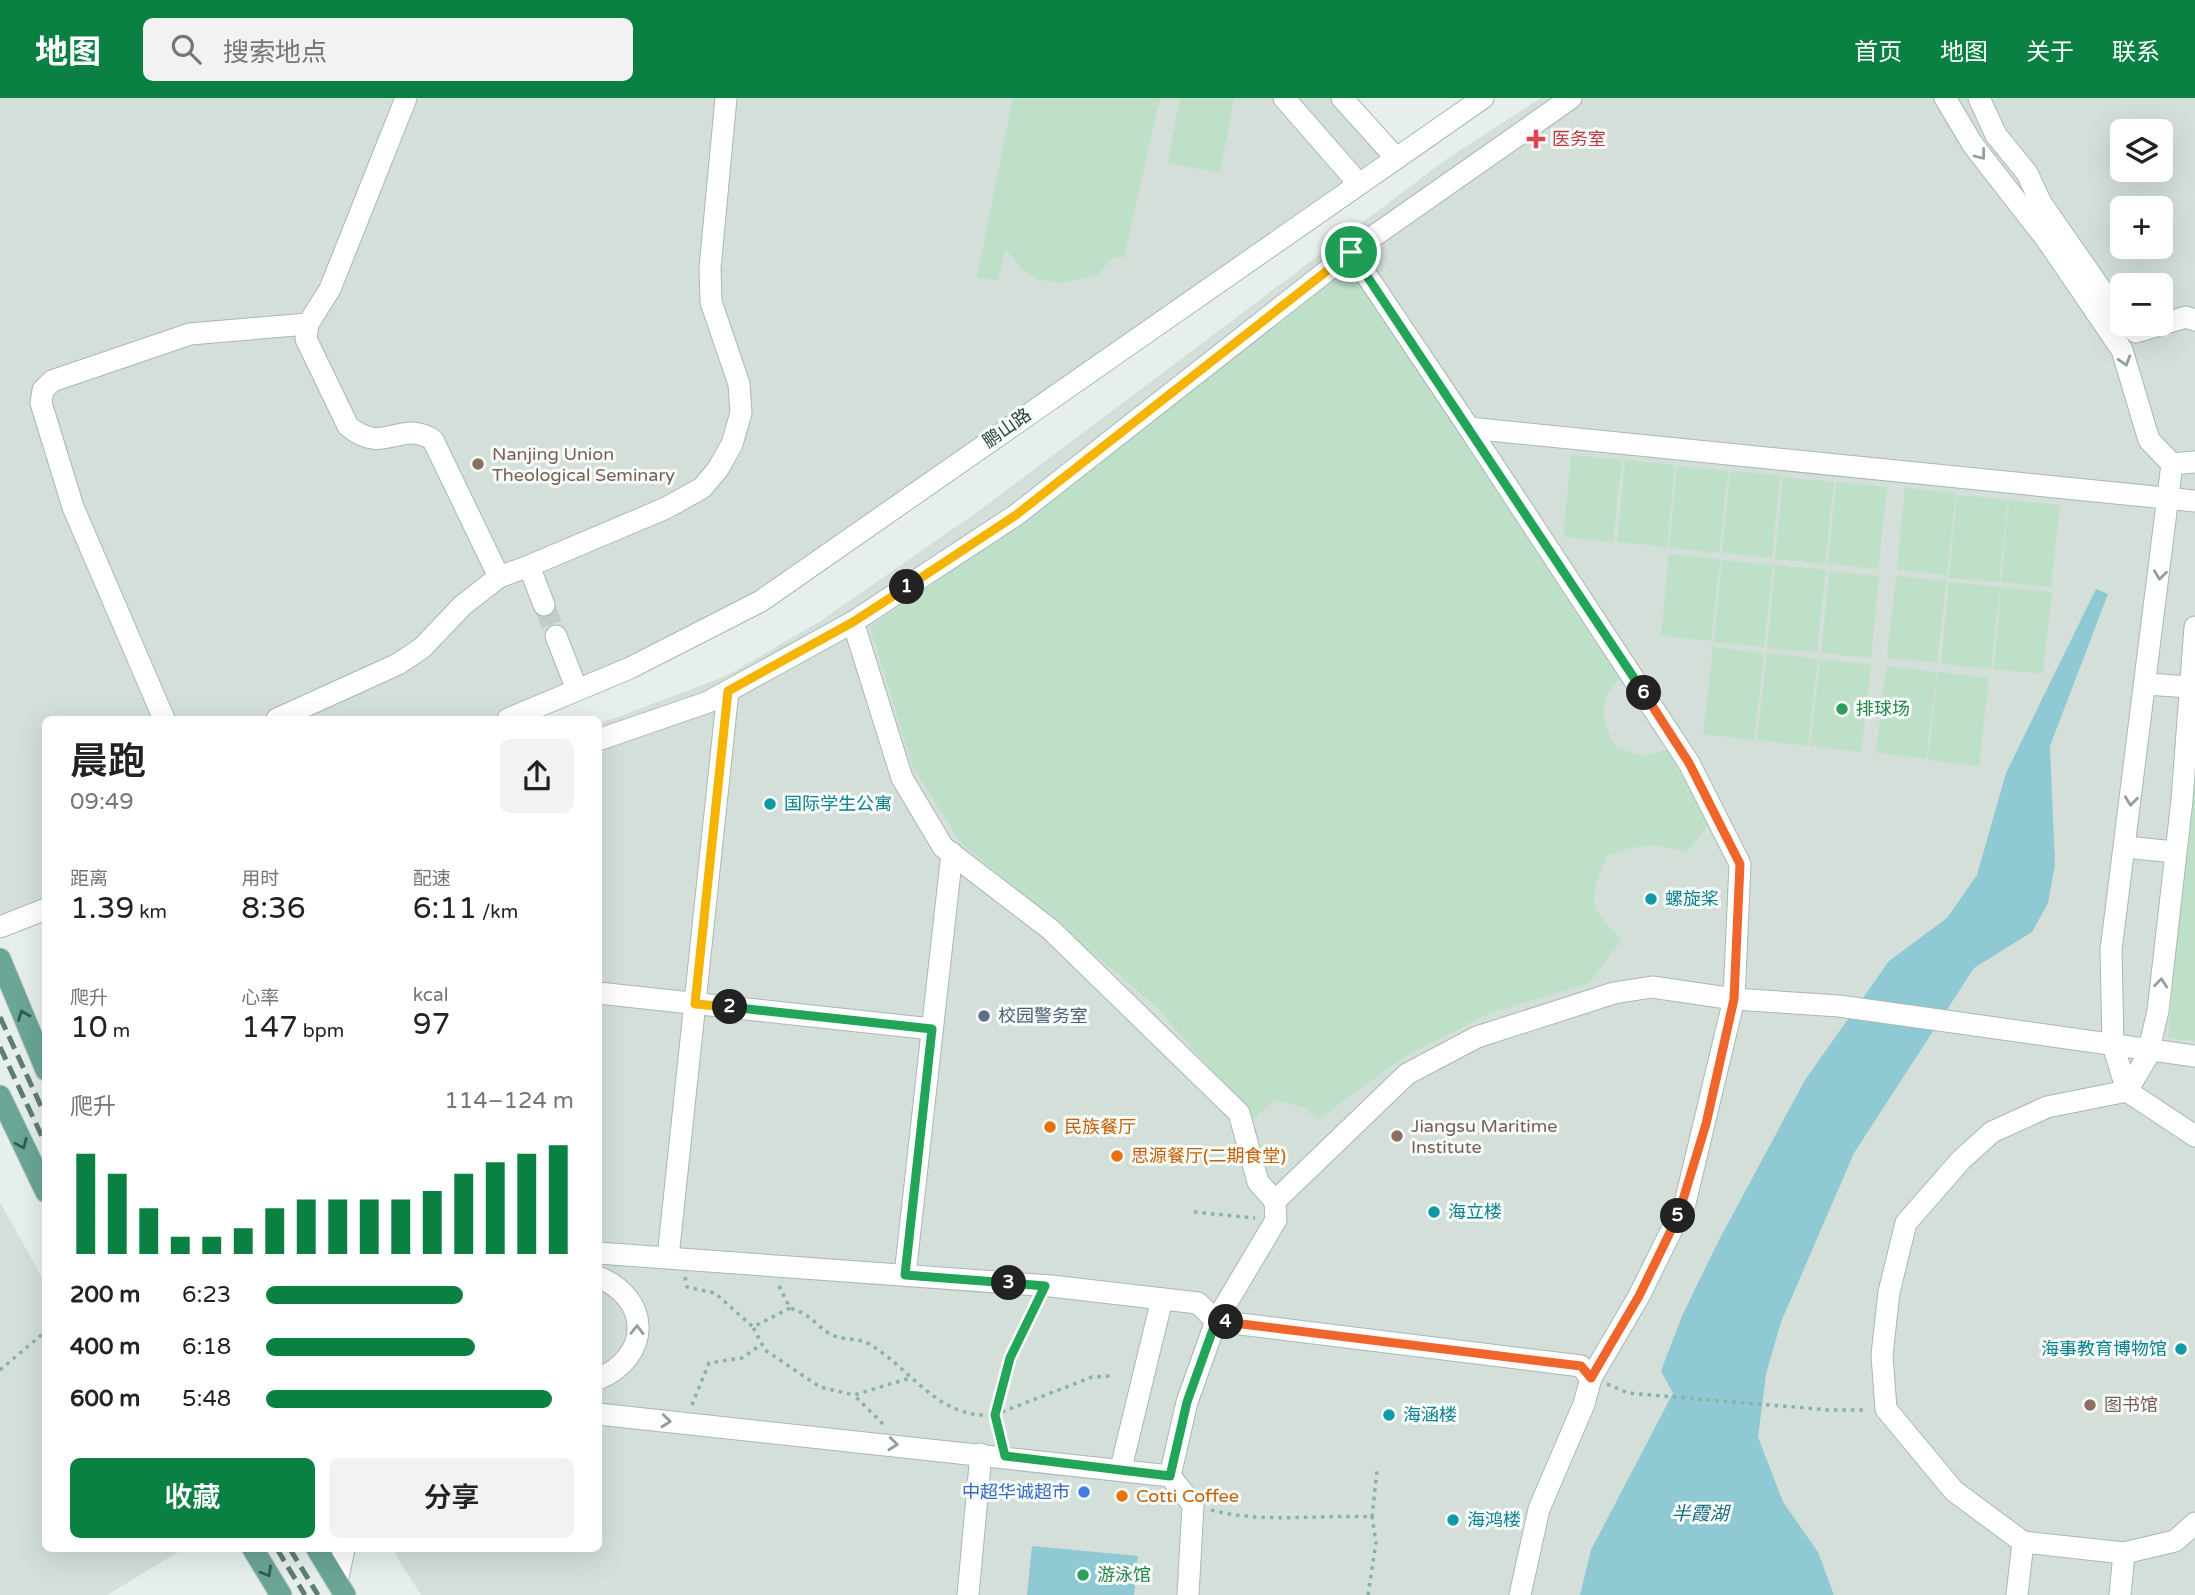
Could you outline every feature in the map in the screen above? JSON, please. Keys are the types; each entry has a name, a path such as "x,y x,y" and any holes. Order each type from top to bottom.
{"main road":[{"path":"0,960 42,1060"},
{"path":"0,1096 42,1184"},
{"path":"255,1552 281,1595"},
{"path":"319,1552 341,1588"}],"street":[{"path":"406,98 331,289 308,324 306,339 348,426 359,436 381,441 402,433 422,432 433,440 499,577"},
{"path":"282,716 422,649 463,605 499,577 666,508 702,488 718,469 732,444 741,413 739,384 712,303 710,268 726,98"},
{"path":"1284,98 1359,184"},
{"path":"1342,98 1396,158"},
{"name":"鹏山路","path":"515,716 689,640 761,601 1483,98"},
{"path":"602,739 708,702 853,622 1016,515 1351,252 1571,98"},
{"path":"1945,98 1973,145 2047,240 2122,350 2149,440 2172,464 2170,498 2111,950 2113,1045 2127,1091 2195,1136"},
{"path":"1979,98 1996,135 2027,173 2041,203 2110,301"},
{"path":"1351,252 1689,763 1740,864 1734,999 1685,1203 1639,1296 1591,1378 1584,1404 1539,1509 1520,1595"},
{"path":"2173,321 2186,317 2195,320"},
{"path":"163,716 73,508 41,403 43,390 52,381 190,334 308,324"},
{"path":"1469,428 2195,501"},
{"path":"2172,464 2195,462"},
{"path":"529,566 544,605"},
{"path":"853,622 902,778 943,847 1050,929 1239,1113 1258,1182 1275,1211"},
{"path":"2127,1091 2148,1050 2158,1011 2195,627"},
{"path":"556,635 577,690"},
{"path":"2146,684 2190,687"},
{"path":"674,1257 695,1004 728,691"},
{"path":"2124,847 2175,852"},
{"path":"905,1275 952,853"},
{"path":"0,927 42,911"},
{"path":"1170,1476 1187,1402 1216,1321 1275,1211 1407,1074 1477,1037 1602,997 1652,987 1692,990 1734,999 1839,1006 2195,1056"},
{"path":"602,993 932,1029"},
{"path":"2127,1091 2046,1107 1992,1132 1961,1160 1906,1223 1889,1292 1882,1355 1886,1409 1955,1491 2023,1542 2124,1553 2175,1541 2195,1523"},
{"path":"602,1253 1045,1286 1198,1303 1216,1321 1581,1366 1591,1378"},
{"path":"602,1279 614,1284 627,1295 635,1309 639,1326 636,1344 628,1360 614,1373 602,1378"},
{"path":"1121,1468 1163,1299"},
{"path":"602,1414 1121,1468 1170,1476 1194,1505 1188,1595"},
{"path":"968,1595 981,1454"},
{"path":"2017,1595 2023,1542"},
{"path":"341,1588 344,1552"},
{"path":"2120,1595 2124,1553"}],"path":[{"path":"1194,1212 1275,1211"},
{"path":"674,1257 687,1287 715,1293 753,1327 765,1350 820,1387 854,1395 910,1378"},
{"path":"769,1265 790,1308 808,1314 831,1335 870,1343 931,1397 979,1416 995,1415 1092,1377 1111,1376"},
{"path":"1005,1456 995,1415 1010,1358 1045,1286"},
{"path":"753,1327 790,1308"},
{"path":"0,1370 42,1334"},
{"path":"690,1410 709,1363 742,1358 762,1344"},
{"path":"1591,1378 1628,1393 1829,1410 1886,1409"},
{"path":"854,1395 900,1445"},
{"path":"1368,1595 1376,1542 1372,1517 1377,1471"},
{"path":"1194,1505 1234,1516 1261,1518 1372,1517"}],"shaded area":[{"name":"Nanjing Union Theological Seminary","path":"0,98 1342,98 1396,158 761,601 514,716 42,716 42,910 0,927"},
{"name":"Jiangsu Maritime Institute","path":"1541,98 2195,98 2195,1595 421,1595 395,1554 397,1552 602,1552 602,723 726,676 819,622 980,510 1448,158"},
{"path":"0,1202 42,1278 42,1552 178,1552 107,1595 0,1595"}],"green space":[{"path":"1013,98 1160,98 1124,258 1113,257 1097,275 1062,283 1038,280 1022,269 1006,249 998,280 977,278"},
{"path":"1180,98 1234,98 1220,173 1168,163"},
{"path":"1350,267 1620,679 1612,686 1604,703 1607,730 1616,747 1642,756 1668,750 1708,825 1686,853 1665,847 1646,846 1607,856 1596,883 1594,902 1602,918 1622,940 1589,983 1490,1013 1404,1057 1317,1120 1305,1108 1275,1100 1254,1119 1157,1007 960,842 913,767 870,627 1113,451"},
{"path":"1571,455 1622,460 1613,542 1563,537"},
{"path":"1625,460 1675,465 1667,547 1617,542"},
{"path":"1677,466 1728,471 1719,553 1669,548"},
{"path":"1730,471 1780,475 1772,558 1722,553"},
{"path":"1783,477 1834,482 1825,564 1775,559"},
{"path":"1836,482 1887,487 1878,569 1828,564"},
{"path":"1905,488 1956,493 1947,575 1897,570"},
{"path":"1957,495 2008,500 1999,582 1949,578"},
{"path":"2009,500 2060,505 2051,587 2001,582"},
{"path":"1669,554 1720,559 1711,641 1661,636"},
{"path":"1722,560 1773,565 1764,647 1714,642"},
{"path":"1775,565 1826,570 1817,652 1767,648"},
{"path":"1829,571 1879,576 1871,658 1821,653"},
{"path":"1896,576 1946,581 1937,663 1887,658"},
{"path":"1949,582 2000,587 1991,669 1941,664"},
{"path":"2001,587 2052,592 2043,674 1994,669"},
{"path":"1713,647 1764,653 1754,740 1703,734"},
{"path":"1767,653 1818,659 1808,746 1757,740"},
{"path":"1820,659 1871,665 1861,752 1810,746"},
{"path":"1886,666 1937,672 1926,759 1876,753"},
{"path":"1938,672 1989,678 1979,766 1928,760"},
{"path":"2195,745 2195,1041 2168,1038"}],"water":[{"name":"半霞湖","path":"2096,589 2108,594 2050,746 2055,864 2048,903 2032,932 1974,968 1854,1153 1781,1322 1766,1374 1758,1437 1783,1502 1818,1552 1834,1595 1580,1595 1591,1550 1673,1393 1661,1371 1682,1316 1719,1240 1805,1080 1889,961 1947,918 1977,875 2006,773"},
{"name":"游泳馆","path":"1032,1546 1138,1556 1134,1595 1027,1595"}],"tunnel":[{"path":"544,605 556,636"}],"railway":[{"path":"0,1017 42,1108"},
{"path":"0,1047 42,1136"},
{"path":"279,1552 305,1595"},
{"path":"292,1552 318,1595"}],"place":[{"name":"医务室","path":"1536,139"},
{"name":"Nanjing Union Theological Seminary","path":"478,464"},
{"name":"排球场","path":"1842,709"},
{"name":"国际学生公寓","path":"770,804"},
{"name":"螺旋桨","path":"1651,899"},
{"name":"校园警务室","path":"984,1016"},
{"name":"民族餐厅","path":"1050,1127"},
{"name":"Jiangsu Maritime Institute","path":"1397,1136"},
{"name":"思源餐厅(二期食堂)","path":"1117,1156"},
{"name":"海立楼","path":"1434,1212"},
{"name":"海事教育博物馆","path":"2181,1349"},
{"name":"图书馆","path":"2090,1405"},
{"name":"海涵楼","path":"1389,1415"},
{"name":"中超华诚超市","path":"1084,1492"},
{"name":"Cotti Coffee","path":"1122,1496"},
{"name":"海鸿楼","path":"1453,1520"},
{"name":"游泳馆","path":"1083,1575"}],"route":[{"path":"1351,252 1689,763 1740,864 1734,999 1685,1203 1639,1296 1591,1378 1581,1366 1216,1321 1187,1402 1170,1476 1005,1456 995,1415 1010,1358 1045,1286 905,1275 932,1029 695,1004 728,691 853,622 1016,515 1351,252"}]}
